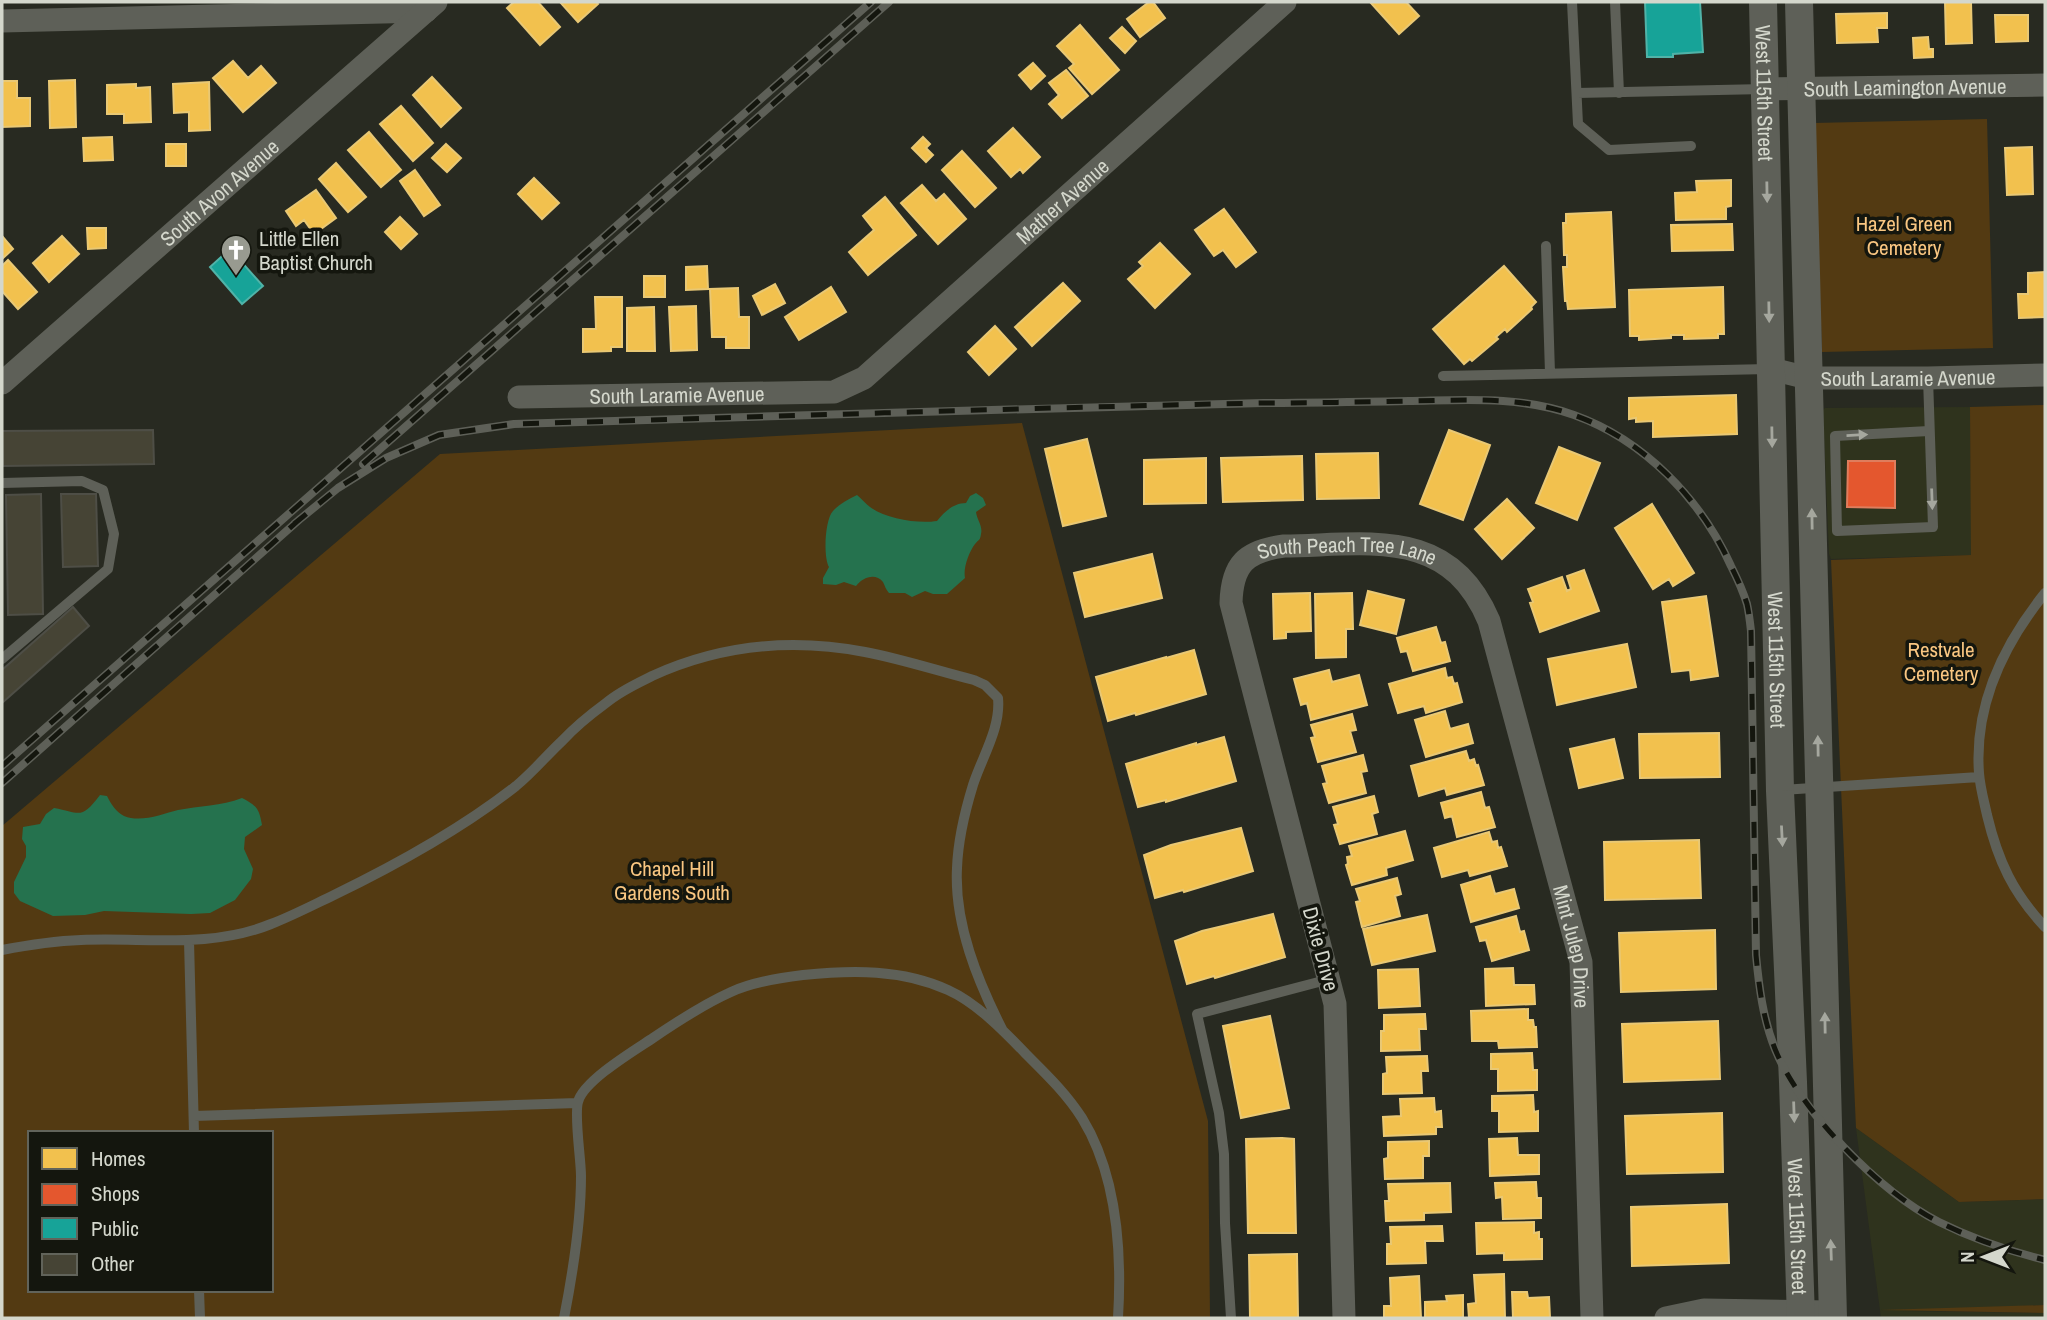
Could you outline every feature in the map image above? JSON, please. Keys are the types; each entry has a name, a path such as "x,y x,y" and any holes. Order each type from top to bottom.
{"street":[{"name":"Mather Avenue","path":"834,392 864,378 1285,2"},
{"name":"West 115th Street","path":"1763,2 1780,791 1801,1315"},
{"name":"West 115th Street","path":"1799,2 1833,1315"},
{"path":"2,21 431,6"},
{"name":"South Avon Avenue","path":"2,383 431,6"},
{"name":"South Leamington Avenue","path":"1765,89 2045,85"},
{"name":"South Laramie Avenue","path":"1771,369 1808,378 2045,375"},
{"name":"South Laramie Avenue","path":"519,397 834,392"},
{"name":"South Peach Tree Lane","path":"1231,590 1242,562 1268,548 1396,545 1433,557 1461,577 1473,591"},
{"name":"Dixie Drive","path":"1231,590 1233,615 1329,979 1337,1020 1344,1318"},
{"name":"Mint Julep Drive","path":"1473,591 1489,621 1581,961 1592,1318"},
{"path":"1666,1318 1704,1310 1833,1315"}],"lane":[{"path":"1572,2 1578,124 1609,150 1691,146"},
{"path":"1615,2 1619,93"},
{"path":"1577,93 1765,89"},
{"path":"1546,246 1550,373"},
{"path":"1443,376 1771,369"},
{"path":"1928,378 1933,527 1837,531 1835,436 1929,431"},
{"path":"2,483 82,481 103,489 114,534 108,569 2,659"},
{"path":"2045,593 2023,620 2004,655 1983,707 1979,734 1979,776 1998,857 2028,908 2045,927"},
{"path":"2,950 81,940 189,941 269,925 374,876 436,842 519,784 562,741 607,702 628,688 672,667 724,651 776,645 836,647 867,652 974,680 985,685 998,698 998,718 966,810 957,870 962,921 988,1001 1003,1031"},
{"path":"1780,791 1979,776"},
{"path":"189,941 194,1131"},
{"path":"564,1318 580,1206 578,1103 586,1088 604,1072 677,1022 732,991 779,978 869,971 928,982 951,991 1003,1031 1055,1082 1070,1101 1083,1120 1104,1171 1115,1228 1119,1282 1118,1318"},
{"path":"1231,1318 1224,1154 1219,1113 1196,1014 1329,979"},
{"path":"194,1116 578,1103"},
{"path":"199,1292 200,1318"}],"shaded area":[{"path":"1970,407 1972,555 1831,559 1823,410"},
{"path":"976,493 983,498 986,505 976,512 981,528 980,538 969,556 965,578 947,594 925,591 912,597 905,593 889,593 883,582 876,577 865,579 856,586 844,582 836,585 823,584 829,567 826,547 828,522 833,511 844,502 857,495 870,507 885,515 902,520 929,522 937,521 950,508 966,503 970,496"},
{"path":"100,795 107,796 124,816 137,819 242,798 256,808 262,825 245,837 244,849 253,869 251,879 235,900 210,913 104,911 85,915 53,916 20,901 14,893 14,882 26,857 26,846 22,839 23,827 40,824 54,808 80,813 89,808"},
{"path":"1856,1128 1959,1202 2045,1199 2045,1305 1900,1311 2045,1313 2045,1318 1881,1318"}],"green space":[{"name":"Hazel Green Cemetery","path":"1987,119 1993,348 1822,352 1814,123"},
{"name":"Restvale Cemetery","path":"2045,405 2045,1199 1959,1202 1856,1128 1831,560 1971,555 1970,407"},
{"name":"Chapel Hill Gardens South","path":"1022,423 1208,1121 1210,1318 2,1318 2,826 440,454"},
{"path":"2045,1305 2045,1313 1880,1310"}],"building: Homes":[{"path":"514,2 538,2 560,27 540,45 507,8"},
{"path":"560,2 596,2 598,4 578,22"},
{"path":"1149,2 1153,2 1165,18 1140,37 1127,19"},
{"path":"1370,2 1406,2 1419,16 1399,34"},
{"path":"1945,2 1971,2 1972,43 1946,44"},
{"path":"1887,13 1887,28 1877,28 1878,42 1837,43 1836,14"},
{"path":"1995,15 2028,15 2028,41 1996,42"},
{"path":"1080,25 1119,70 1092,94 1069,68 1074,64 1057,46"},
{"path":"1122,27 1136,41 1125,53 1110,38"},
{"path":"1928,37 1933,57 1914,58 1913,38"},
{"path":"233,61 248,78 261,66 276,83 243,112 213,78"},
{"path":"1033,63 1045,76 1031,89 1019,75"},
{"path":"1066,70 1088,96 1062,118 1049,104 1059,95 1049,83"},
{"path":"432,77 461,108 441,127 413,95"},
{"path":"75,80 76,127 50,128 49,81"},
{"path":"2,81 17,81 17,98 30,98 30,126 2,127"},
{"path":"209,82 210,130 189,131 189,112 174,113 173,84"},
{"path":"136,84 136,88 150,87 151,122 124,123 124,114 107,114 107,85"},
{"path":"401,106 433,143 413,161 380,124"},
{"path":"1013,128 1040,157 1023,173 1020,169 1011,177 988,151"},
{"path":"369,132 401,170 381,187 348,150"},
{"path":"112,137 113,160 84,161 83,138"},
{"path":"923,137 930,144 926,148 933,155 926,162 912,148"},
{"path":"166,144 186,144 186,166 166,166"},
{"path":"446,144 461,158 447,172 432,158"},
{"path":"2032,147 2033,194 2007,195 2005,148"},
{"path":"962,151 996,188 975,207 942,170"},
{"path":"336,163 366,197 348,212 319,179"},
{"path":"415,170 440,205 424,216 400,181"},
{"path":"534,178 559,203 542,219 518,194"},
{"path":"1731,180 1731,206 1726,207 1726,219 1676,220 1675,193 1697,192 1696,181"},
{"path":"922,185 936,201 944,194 966,219 938,244 901,203"},
{"path":"316,190 336,218 314,234 304,220 296,226 286,211"},
{"path":"885,197 916,235 868,275 849,252 874,230 863,216"},
{"path":"1224,209 1256,252 1236,267 1223,250 1214,256 1195,230"},
{"path":"1611,212 1615,307 1568,309 1563,267 1567,267 1563,223 1566,223 1566,214"},
{"path":"400,217 417,234 401,249 385,232"},
{"path":"1732,224 1733,250 1672,251 1671,225"},
{"path":"87,228 106,228 106,248 88,249"},
{"path":"2,236 13,249 2,259"},
{"path":"62,236 79,254 49,282 33,263"},
{"path":"1160,243 1190,274 1155,308 1128,279 1143,266 1139,262"},
{"path":"8,260 37,292 18,309 2,291 2,266"},
{"path":"707,266 708,289 686,290 686,267"},
{"path":"1504,266 1536,302 1507,332 1505,329 1496,337 1498,339 1472,361 1470,359 1464,364 1433,329"},
{"path":"2045,272 2045,317 2019,318 2018,294 2028,294 2028,273"},
{"path":"644,276 665,276 665,297 644,297"},
{"path":"1063,283 1080,301 1032,346 1015,327"},
{"path":"775,284 785,303 762,315 753,296"},
{"path":"831,287 846,312 799,340 785,317"},
{"path":"1723,287 1724,334 1718,334 1718,338 1684,339 1684,335 1671,335 1671,338 1639,340 1639,336 1630,336 1629,290"},
{"path":"738,288 739,317 749,317 749,348 726,348 726,337 712,337 710,289"},
{"path":"595,297 622,297 622,347 611,347 611,351 583,352 583,329 596,329"},
{"path":"696,306 697,350 671,351 669,307"},
{"path":"654,307 655,351 627,351 627,308"},
{"path":"995,326 1016,349 989,375 968,352"},
{"path":"1736,395 1737,434 1653,437 1653,421 1636,422 1636,418 1629,419 1629,398"},
{"path":"1449,430 1490,445 1463,520 1420,504"},
{"path":"1087,439 1106,516 1063,526 1045,449"},
{"path":"1559,447 1600,463 1577,520 1536,503"},
{"path":"1378,453 1379,498 1317,499 1316,454"},
{"path":"1302,456 1303,500 1223,502 1221,458"},
{"path":"1206,458 1206,503 1144,504 1144,460"},
{"path":"1507,499 1534,528 1502,559 1475,529"},
{"path":"1652,504 1694,573 1673,586 1669,579 1653,589 1615,528"},
{"path":"1152,554 1162,598 1085,617 1074,573"},
{"path":"1584,570 1599,611 1540,632 1528,589 1562,577 1567,591 1571,589 1567,576"},
{"path":"1368,591 1404,600 1396,634 1360,625"},
{"path":"1310,593 1311,631 1286,632 1286,638 1274,639 1273,594"},
{"path":"1352,593 1353,629 1346,629 1346,657 1316,658 1315,594"},
{"path":"1706,596 1718,676 1691,680 1690,670 1672,672 1662,602"},
{"path":"1436,627 1441,643 1445,642 1450,661 1413,671 1407,651 1401,652 1397,638"},
{"path":"1627,644 1636,687 1557,705 1548,659"},
{"path":"1194,650 1206,694 1108,721 1096,677"},
{"path":"1445,668 1447,678 1452,677 1454,684 1457,683 1462,702 1426,713 1424,706 1398,713 1389,684"},
{"path":"1329,670 1332,682 1359,675 1367,705 1311,720 1307,703 1301,705 1294,679"},
{"path":"1445,711 1450,729 1468,724 1473,743 1426,757 1415,720"},
{"path":"1352,714 1356,730 1350,731 1356,752 1318,762 1311,738 1315,737 1311,725"},
{"path":"1719,733 1720,777 1640,778 1639,734"},
{"path":"1224,737 1236,781 1166,802 1138,807 1126,764"},
{"path":"1614,739 1623,778 1579,788 1570,749"},
{"path":"1466,751 1469,761 1474,759 1476,766 1478,765 1484,785 1447,795 1445,788 1419,796 1411,766"},
{"path":"1363,755 1367,771 1361,772 1366,793 1329,803 1323,784 1327,783 1322,766"},
{"path":"1481,792 1485,808 1489,807 1495,827 1457,837 1452,816 1445,818 1441,803"},
{"path":"1374,796 1378,812 1372,814 1377,834 1340,844 1334,825 1338,824 1333,807"},
{"path":"1241,828 1253,871 1155,898 1144,855 1171,845"},
{"path":"1405,831 1413,860 1386,868 1387,875 1352,885 1346,865 1347,857 1352,856 1349,846"},
{"path":"1489,832 1492,842 1497,841 1498,848 1501,847 1507,866 1470,876 1468,870 1442,877 1434,848"},
{"path":"1699,840 1701,898 1605,900 1604,842"},
{"path":"1490,876 1495,894 1514,889 1519,908 1471,922 1461,885"},
{"path":"1397,878 1401,894 1395,896 1400,916 1362,927 1356,889"},
{"path":"1273,914 1285,957 1187,984 1175,941 1202,931"},
{"path":"1427,915 1435,951 1372,965 1363,929"},
{"path":"1516,916 1520,932 1524,931 1529,950 1492,961 1486,940 1480,941 1476,927"},
{"path":"1715,930 1716,989 1621,992 1619,933"},
{"path":"1513,968 1514,985 1534,985 1535,1004 1486,1006 1485,969"},
{"path":"1418,969 1420,1006 1379,1008 1378,970"},
{"path":"1528,1009 1528,1020 1533,1020 1536,1027 1537,1047 1499,1048 1498,1041 1472,1041 1471,1011"},
{"path":"1425,1014 1426,1029 1419,1029 1420,1050 1381,1051 1384,1015"},
{"path":"1270,1016 1289,1108 1241,1118 1223,1026"},
{"path":"1718,1021 1720,1079 1624,1082 1622,1024"},
{"path":"1532,1053 1533,1070 1537,1070 1537,1090 1498,1091 1498,1069 1491,1069 1491,1054"},
{"path":"1427,1056 1428,1071 1421,1071 1422,1093 1383,1094 1383,1074 1387,1073 1386,1057"},
{"path":"1533,1095 1534,1112 1538,1111 1538,1131 1499,1132 1499,1111 1492,1111 1492,1096"},
{"path":"1434,1098 1435,1112 1441,1111 1442,1127 1436,1127 1436,1134 1384,1136 1383,1117 1401,1116 1400,1099"},
{"path":"1722,1113 1723,1172 1627,1174 1625,1116"},
{"path":"1517,1138 1518,1155 1539,1155 1539,1174 1490,1176 1489,1139"},
{"path":"1246,1139 1294,1139 1296,1233 1248,1233"},
{"path":"1429,1141 1429,1156 1423,1156 1423,1178 1385,1179 1384,1159 1388,1158 1388,1142"},
{"path":"1536,1182 1537,1198 1541,1198 1541,1218 1503,1219 1502,1197 1496,1198 1495,1183"},
{"path":"1450,1183 1451,1212 1424,1213 1424,1220 1386,1221 1388,1184"},
{"path":"1727,1204 1729,1263 1632,1266 1631,1207"},
{"path":"1534,1222 1534,1233 1539,1232 1539,1239 1542,1239 1542,1259 1504,1260 1504,1253 1477,1254 1476,1223"},
{"path":"1442,1226 1443,1241 1425,1241 1426,1263 1387,1264 1387,1244 1391,1244 1390,1227"},
{"path":"1297,1254 1298,1318 1250,1318 1249,1255"},
{"path":"1504,1274 1505,1318 1469,1318 1468,1304 1476,1303 1474,1275"},
{"path":"1419,1276 1421,1318 1384,1318 1384,1306 1391,1306 1390,1278"},
{"path":"1512,1292 1527,1292 1528,1298 1549,1297 1550,1318 1513,1318"},
{"path":"1463,1295 1463,1318 1425,1318 1425,1302 1447,1301 1446,1296"}],"building: Shops":[{"path":"1848,461 1895,461 1895,508 1847,507"}],"building: Public":[{"path":"1645,2 1700,2 1703,52 1673,54 1673,57 1647,57"},
{"name":"Little Ellen Baptist Church","path":"230,249 263,286 242,304 210,267"}],"building: Other":[{"path":"153,430 154,464 3,466 2,431"},
{"path":"41,494 43,614 8,615 6,495"},
{"path":"61,494 96,494 98,566 63,567"},
{"path":"73,607 89,626 2,703 2,670"}],"railway":[{"path":"2,766 871,2"},
{"path":"363,464 889,2"},
{"path":"294,524 338,488 386,458 439,435 514,424 1076,407 1453,400 1514,402 1574,415 1600,426 1647,456 1687,495 1719,541 1747,604 1751,631 1756,955 1767,1026 1787,1073 1803,1098 1844,1148 1892,1191 1939,1222 2005,1249 2045,1260"},
{"path":"2,783 300,519"}],"place":[{"name":"Little Ellen Baptist Church","path":"236,277"}]}
